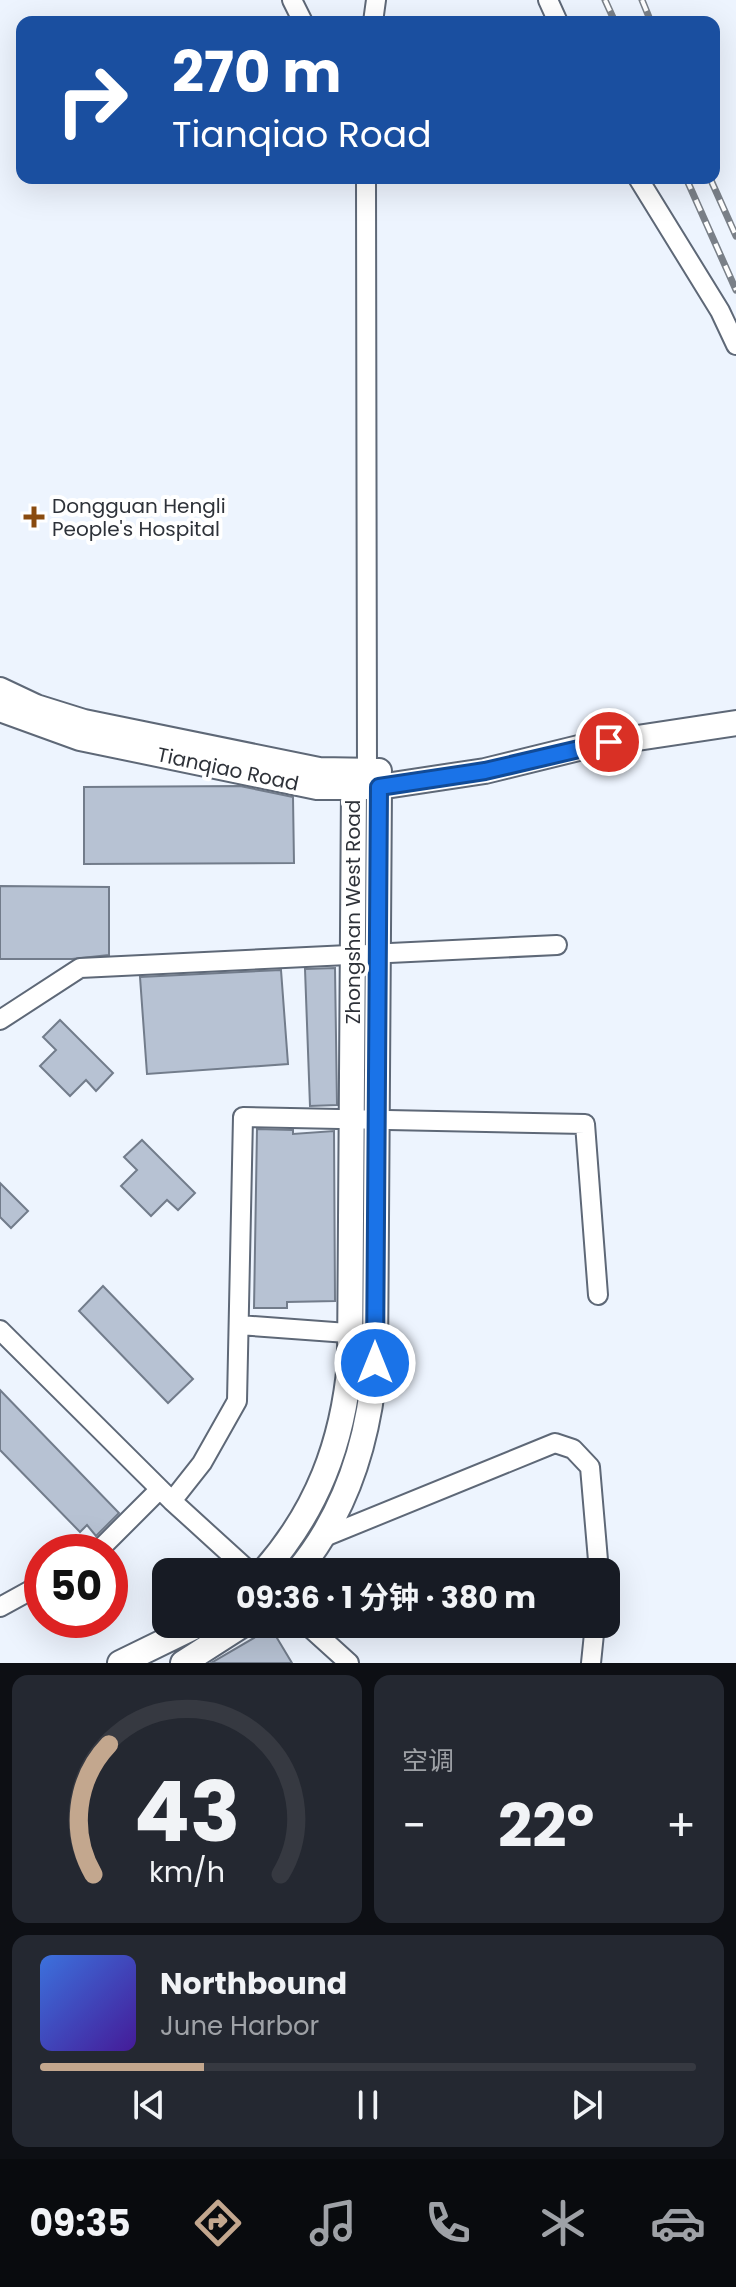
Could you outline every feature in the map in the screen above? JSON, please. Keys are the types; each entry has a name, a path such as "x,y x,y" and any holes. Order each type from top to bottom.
{"main road":[{"name":"Tianqiao Road","path":"0,690 36,707 84,722 367,781"},
{"name":"Tianqiao Road","path":"0,709 80,738 317,787 461,775 591,745 736,723"},
{"name":"Zhongshan West Road","path":"307,1558 322,1538 354,1472 372,1400 376,1335 378,953 367,781"},
{"name":"Zhongshan West Road","path":"274,1558 300,1525 331,1463 347,1396 353,955 367,781"},
{"path":"120,1663 171,1638"},
{"path":"183,1663 222,1638"}],"street":[{"path":"366,184 367,781"},
{"path":"642,184 720,311 736,345"},
{"path":"0,1020 80,968 557,945"},
{"path":"119,1534 202,1463 237,1401 243,1117 585,1124 598,1295"},
{"path":"239,1325 376,1335"},
{"path":"0,1330 166,1495 235,1558"},
{"path":"322,1538 555,1443 573,1449 590,1467 598,1558"},
{"path":"0,1607 24,1594"},
{"path":"321,1638 349,1663"},
{"path":"591,1663 594,1638"}],"building":[{"path":"240,786 293,797 294,863 84,864 84,787"},
{"path":"0,886 109,887 109,955 72,959 0,959"},
{"path":"335,968 337,1105 310,1106 305,969"},
{"path":"281,970 288,1064 147,1074 140,977"},
{"path":"60,1020 113,1073 96,1091 86,1080 70,1096 40,1066 56,1050 43,1037"},
{"path":"257,1129 293,1130 293,1134 334,1131 335,1301 287,1302 287,1308 254,1308"},
{"path":"142,1140 195,1193 178,1210 167,1200 151,1216 121,1186 137,1170 124,1157"},
{"path":"0,1183 28,1211 11,1228 0,1217"},
{"path":"103,1286 193,1379 168,1403 79,1311"},
{"path":"0,1390 119,1513 98,1534 87,1525 80,1532 0,1450"},
{"path":"254,1638 277,1638 292,1663 211,1663"}],"railway":[{"path":"605,0 612,16"},
{"path":"642,0 649,16"},
{"path":"689,184 736,290"},
{"path":"713,184 736,236"}],"place":[{"name":"Dongguan Hengli People's Hospital","path":"34,517"}],"route":[{"path":"375,1363 379,787 485,771 609,742"}]}
